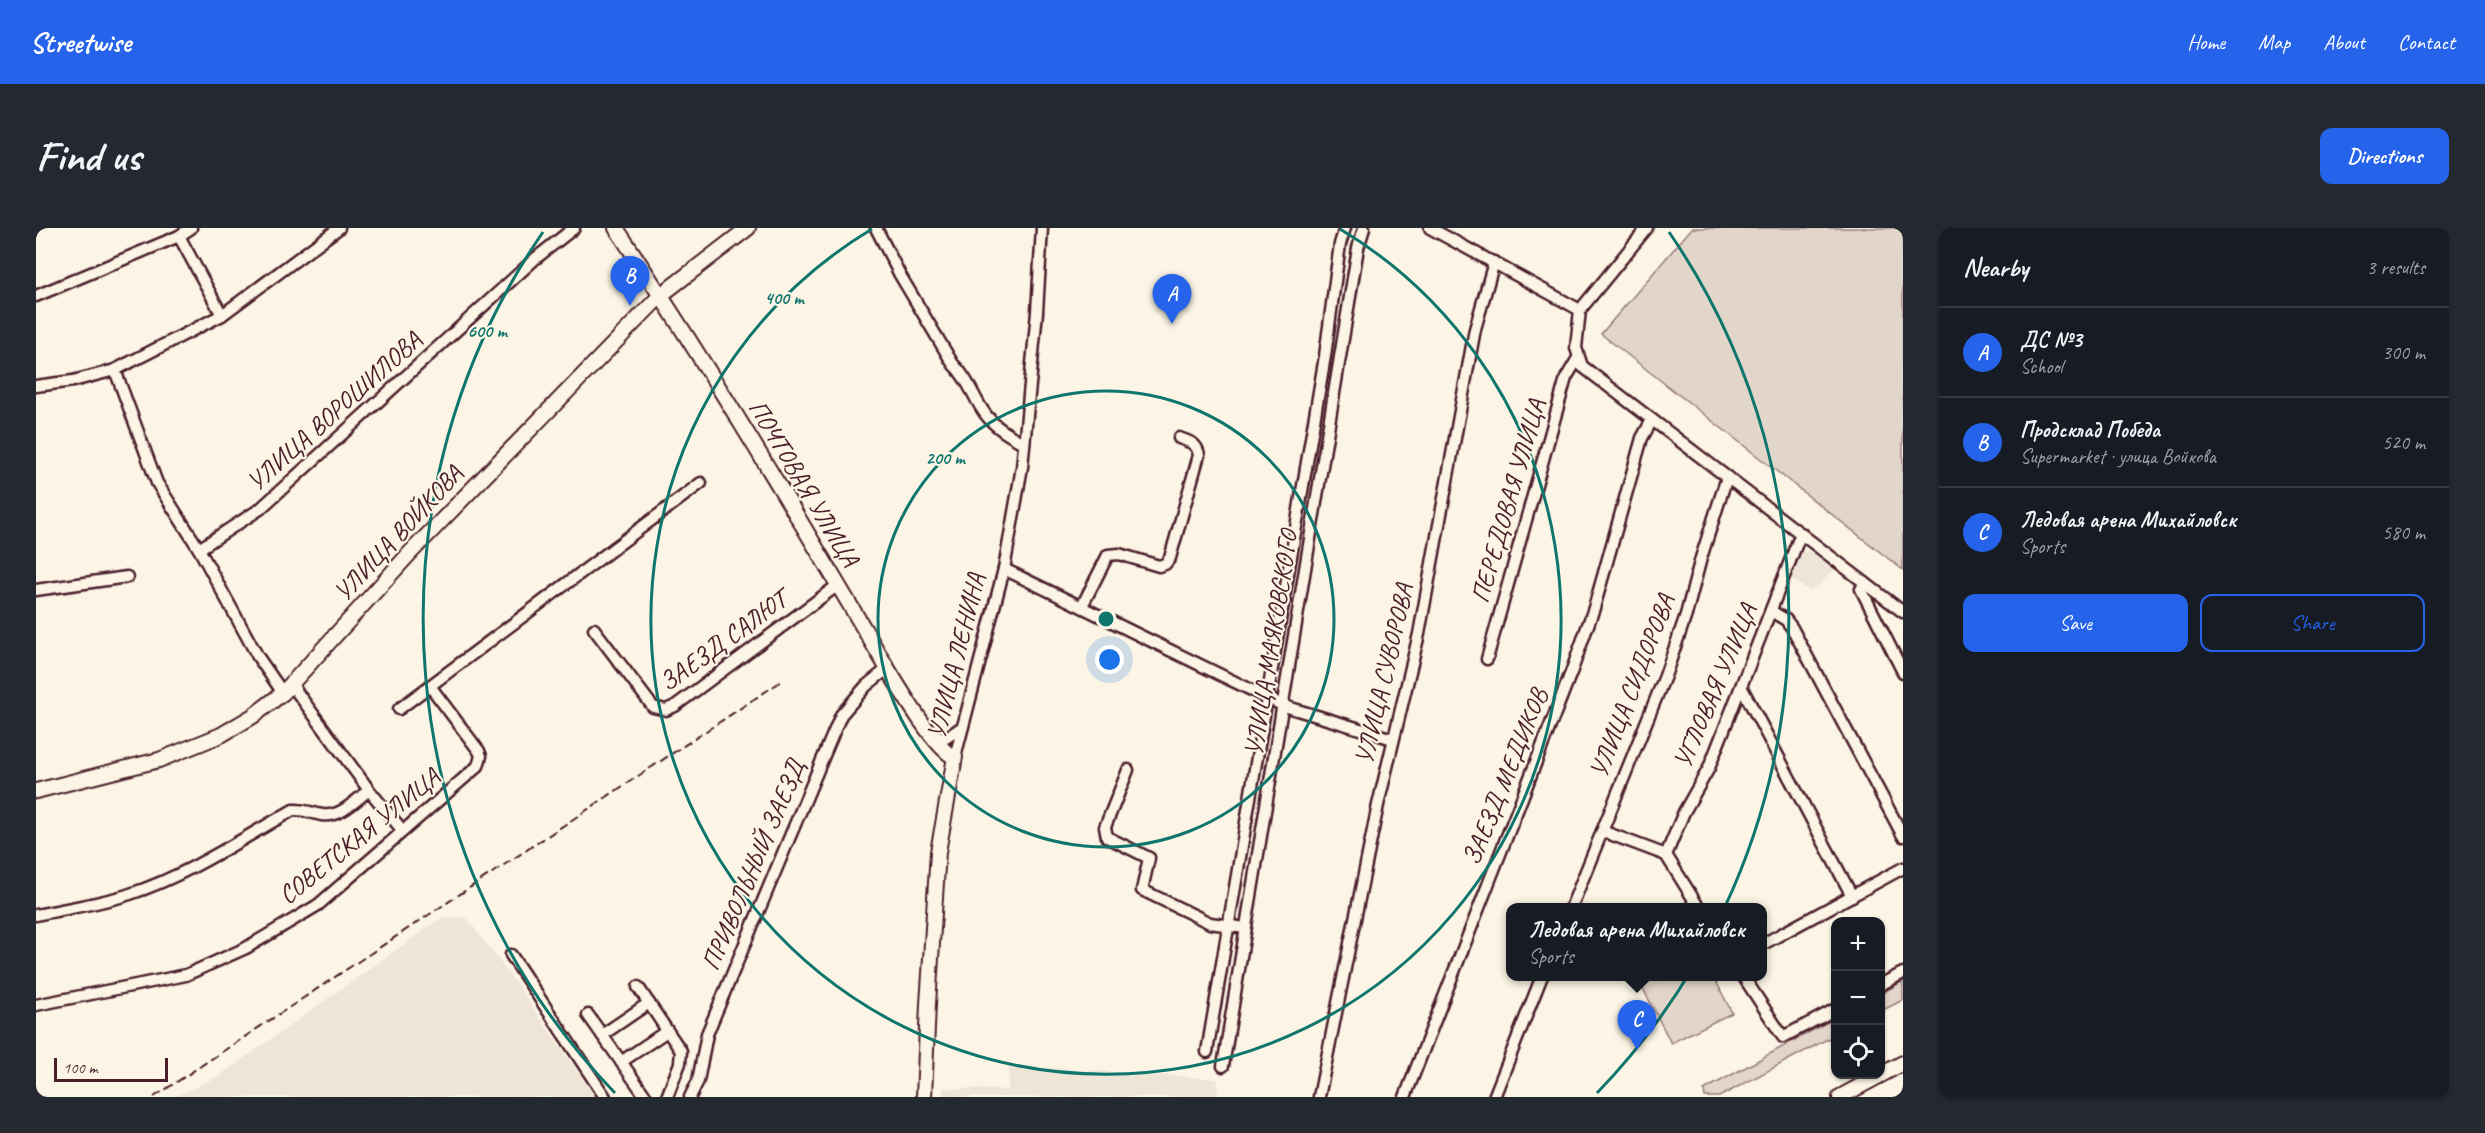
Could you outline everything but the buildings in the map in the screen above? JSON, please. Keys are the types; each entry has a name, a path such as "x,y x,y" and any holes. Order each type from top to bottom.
{"main road":[{"name":"ПОЧТОВАЯ УЛИЦА","path":"616,228 661,295 887,669 930,734 945,753 955,758"},
{"name":"УЛИЦА ВОЙКОВА","path":"36,791 159,760 221,735 253,716 287,689 410,552 661,295 748,228"},
{"name":"УЛИЦА ЛЕНИНА","path":"924,1097 938,852 955,758"},
{"path":"1840,1097 1903,1063"}],"street":[{"path":"36,296 179,236 191,228"},
{"path":"36,386 73,381 115,370 222,315 339,228"},
{"name":"УЛИЦА ВОРОШИЛОВА","path":"199,549 260,509 536,258 574,228"},
{"path":"876,228 900,275 953,364 966,379 985,414 1002,431 1023,443"},
{"name":"УЛИЦА ЛЕНИНА","path":"955,758 1004,569 1022,467 1037,312 1042,228"},
{"name":"УЛИЦА МАЯКОВСКОГО","path":"1207,1052 1325,356 1340,244 1345,228"},
{"name":"УЛИЦА МАЯКОВСКОГО","path":"1223,1066 1358,248 1364,228"},
{"path":"1430,228 1580,309"},
{"path":"1647,228 1580,309 1576,348 1582,366 1903,612"},
{"path":"179,236 222,315"},
{"name":"УЛИЦА СУВОРОВА","path":"1320,1097 1378,805 1419,634 1475,330 1494,262"},
{"name":"ПЕРЕДОВАЯ УЛИЦА","path":"1487,659 1566,378 1578,358"},
{"path":"115,370 157,483 199,549 258,657 403,831"},
{"name":"ЗАЕЗД МЕДИКОВ","path":"1405,1097 1572,670 1594,608 1632,469 1642,438 1652,420"},
{"path":"1082,606 1108,555 1119,554 1159,566 1165,564 1170,558 1199,455 1198,448 1193,443 1179,438"},
{"name":"УЛИЦА СИДОРОВА","path":"1573,903 1676,646 1727,477"},
{"path":"399,709 701,483"},
{"name":"УГЛОВАЯ УЛИЦА","path":"1666,855 1684,812 1709,768 1801,533"},
{"path":"1004,569 1284,706 1393,739"},
{"path":"36,590 128,577"},
{"path":"1865,583 1862,589 1865,598 1903,672"},
{"name":"ЗАЕЗД САЛЮТ","path":"594,629 653,707 666,710 675,706 838,585"},
{"path":"1771,611 1786,620 1792,628 1903,836"},
{"name":"ПРИВОЛЬНЫЙ ЗАЕЗД","path":"690,1097 698,1081 707,1034 841,715 866,686 887,669"},
{"name":"СОВЕТСКАЯ УЛИЦА","path":"36,1005 186,975 246,948 318,905 481,762 479,752 430,686"},
{"path":"1742,688 1852,896"},
{"path":"930,734 945,738 963,727"},
{"path":"1128,770 1105,827 1105,833 1107,837 1149,858 1142,890 1210,923 1245,928"},
{"path":"36,915 128,895 167,880 204,861 293,810 303,809 324,815 338,814 369,790"},
{"path":"1602,831 1666,855 1696,903"},
{"path":"1767,942 1903,868"},
{"path":"511,955 605,1097"},
{"path":"1885,983 1903,973"},
{"path":"1494,1097 1540,981"},
{"path":"1746,981 1783,1037 1831,1012"},
{"path":"638,987 682,1055 667,1097"},
{"path":"602,1035 649,1003"},
{"path":"588,1015 646,1097"},
{"path":"621,1062 667,1030"}],"shaded area":[{"path":"1692,228 1903,228 1903,570 1601,334"},
{"path":"1809,551 1836,568 1819,585 1809,591 1788,577 1800,553"},
{"path":"466,917 516,983 595,1097 174,1097 219,1076 441,918"},
{"path":"1639,981 1716,981 1732,1013 1671,1043"},
{"path":"1903,981 1903,1000 1885,1009 1885,992"},
{"path":"1831,1020 1831,1037 1719,1097 1705,1097 1704,1090"},
{"path":"1009,1065 1218,1079 1217,1097 943,1097 943,1088 1008,1090"}],"railway":[{"path":"154,1097 783,680"}],"place":[{"name":"Продсклад Победа","path":"630,306"},
{"name":"ДС №3","path":"1172,324"},
{"name":"Ледовая арена Михайловск","path":"1637,1050"}]}
